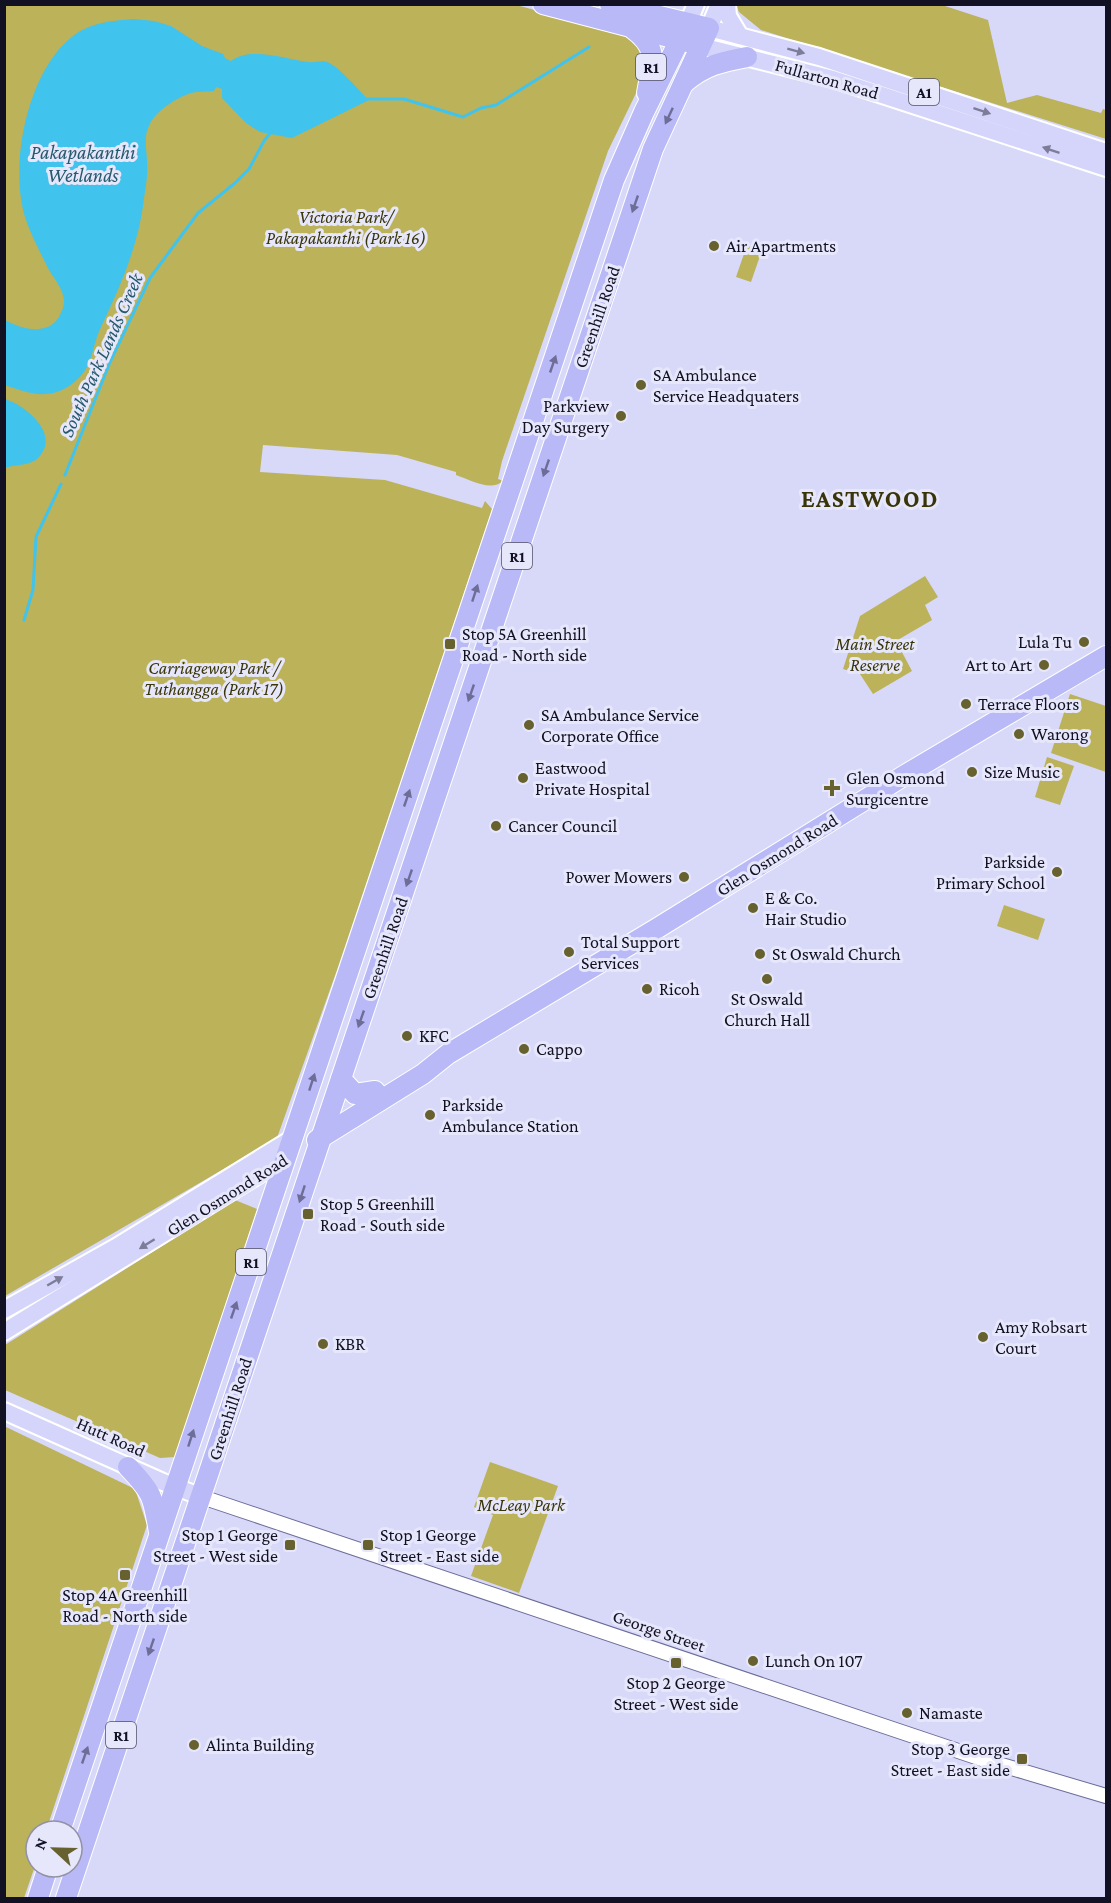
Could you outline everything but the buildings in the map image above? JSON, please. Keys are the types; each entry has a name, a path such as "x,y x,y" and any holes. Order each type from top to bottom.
{"highway":[{"name":"Fullarton Road","path":"543,4 633,29 684,32"},
{"name":"Fullarton Road","path":"610,4 684,32 705,37"},
{"name":"R1","path":"633,29 646,39 653,59 644,112"},
{"name":"Greenhill Road","path":"64,1819 614,180 644,112 684,32"},
{"name":"Greenhill Road","path":"66,1899 653,148 705,37"},
{"path":"684,83 699,71 747,57"},
{"name":"Glen Osmond Road","path":"286,1158 423,1074 448,1054 905,775 1107,656"},
{"name":"Glen Osmond Road","path":"293,1138 417,1065 448,1054"},
{"path":"341,1079 355,1094 375,1091"},
{"path":"216,1365 242,1374"},
{"path":"128,1467 148,1487 154,1503 160,1535"},
{"path":"149,1567 164,1565 177,1571"},
{"path":"77,1781 92,1779 103,1788"},
{"path":"38,1899 44,1879"}],"main road":[{"name":"Greenhill Road","path":"684,32 696,4"},
{"name":"Greenhill Road","path":"705,37 719,4"},
{"path":"727,4 728,16 740,36"},
{"name":"Fullarton Road","path":"705,37 740,36 819,57 1107,152"},
{"name":"Fullarton Road","path":"705,37 747,57 833,79 1107,168"},
{"name":"Glen Osmond Road","path":"4,1310 116,1247 293,1138"},
{"name":"Glen Osmond Road","path":"4,1332 286,1158"},
{"name":"Hutt Road","path":"4,1411 175,1488 202,1497"}],"street":[{"name":"George Street","path":"202,1497 988,1761 1107,1796"}],"green space":[{"path":"5,5 516,5 633,36 647,60 639,87 608,151 502,461 498,479 503,481 493,485 480,484 456,475 456,472 397,455 263,445 260,472 385,480 482,508 485,501 492,509 337,970 277,1138 5,1296"},
{"path":"736,5 942,5 988,20 1007,103 1037,95 1101,113 1103,109 1106,110 1106,139 761,30 739,12"},
{"path":"747,245 762,250 751,282 736,277"},
{"name":"Main Street Reserve","path":"925,576 938,597 925,605 932,620 896,641 912,671 873,694 860,674 843,669 860,616"},
{"path":"1070,694 1106,706 1106,772 1051,753"},
{"path":"1047,757 1074,766 1060,805 1035,797"},
{"path":"1004,905 1045,919 1038,940 997,926"},
{"path":"235,1200 257,1209 175,1457 160,1458 5,1390 5,1345"},
{"path":"4,1426 135,1489 147,1525 50,1819 24,1819 24,1879 31,1879 24,1898 4,1898"},
{"name":"McLeay Park","path":"490,1462 558,1486 519,1593 471,1576 493,1515 474,1507"}],"water":[{"name":"Pakapakanthi Wetlands","path":"134,19 171,26 202,46 223,54 231,61 248,54 258,54 308,62 327,62 343,73 369,100 292,138 260,132 246,123 222,98 222,89 216,87 214,91 185,95 161,110 152,120 146,135 147,180 138,232 122,280 97,336 87,368 75,381 58,392 35,394 20,390 5,385 5,320 27,328 50,326 60,315 64,302 61,289 31,233 21,198 19,174 21,148 33,96 44,72 57,52 73,36 94,25"},
{"path":"5,399 22,407 30,414 38,422 46,439 45,448 36,460 5,468"}],"waterway":[{"name":"South Park Lands Creek","path":"366,99 404,99 463,117 481,108 496,105 589,47"},
{"name":"South Park Lands Creek","path":"65,475 110,362 150,278 198,213 249,169 272,131"},
{"name":"South Park Lands Creek","path":"24,620 33,590 36,537 61,484"}],"place":[{"name":"Air Apartments","path":"714,246"},
{"name":"SA Ambulance Service Headquaters","path":"641,385"},
{"name":"Parkview Day Surgery","path":"621,416"},
{"name":"Lula Tu","path":"1084,642"},
{"name":"Stop 5A Greenhill Road - North side","path":"450,644"},
{"name":"Art to Art","path":"1044,665"},
{"name":"Terrace Floors","path":"966,704"},
{"name":"SA Ambulance Service Corporate Office","path":"529,725"},
{"name":"Warong","path":"1019,734"},
{"name":"Size Music","path":"972,772"},
{"name":"Eastwood Private Hospital","path":"523,778"},
{"name":"Glen Osmond Surgicentre","path":"832,788"},
{"name":"Cancer Council","path":"496,826"},
{"name":"Parkside Primary School","path":"1057,872"},
{"name":"Power Mowers","path":"684,877"},
{"name":"E & Co. Hair Studio","path":"753,908"},
{"name":"Total Support Services","path":"569,952"},
{"name":"St Oswald Church","path":"760,954"},
{"name":"St Oswald Church Hall","path":"767,979"},
{"name":"Ricoh","path":"647,989"},
{"name":"KFC","path":"407,1036"},
{"name":"Cappo","path":"524,1049"},
{"name":"Parkside Ambulance Station","path":"430,1115"},
{"name":"Stop 5 Greenhill Road - South side","path":"308,1214"},
{"name":"Amy Robsart Court","path":"983,1337"},
{"name":"KBR","path":"323,1344"},
{"name":"Stop 1 George Street - West side","path":"290,1545"},
{"name":"Stop 1 George Street - East side","path":"368,1545"},
{"name":"Stop 4A Greenhill Road - North side","path":"125,1575"},
{"name":"Lunch On 107","path":"753,1661"},
{"name":"Stop 2 George Street - West side","path":"676,1663"},
{"name":"Namaste","path":"907,1713"},
{"name":"Alinta Building","path":"194,1745"},
{"name":"Stop 3 George Street - East side","path":"1022,1759"}],"district":[{"name":"EASTWOOD","path":"870,499"}],"park label":[{"name":"Victoria Park/ Pakapakanthi (Park 16)","path":"346,227"},
{"name":"Carriageway Park / Tuthangga (Park 17)","path":"214,678"}]}
